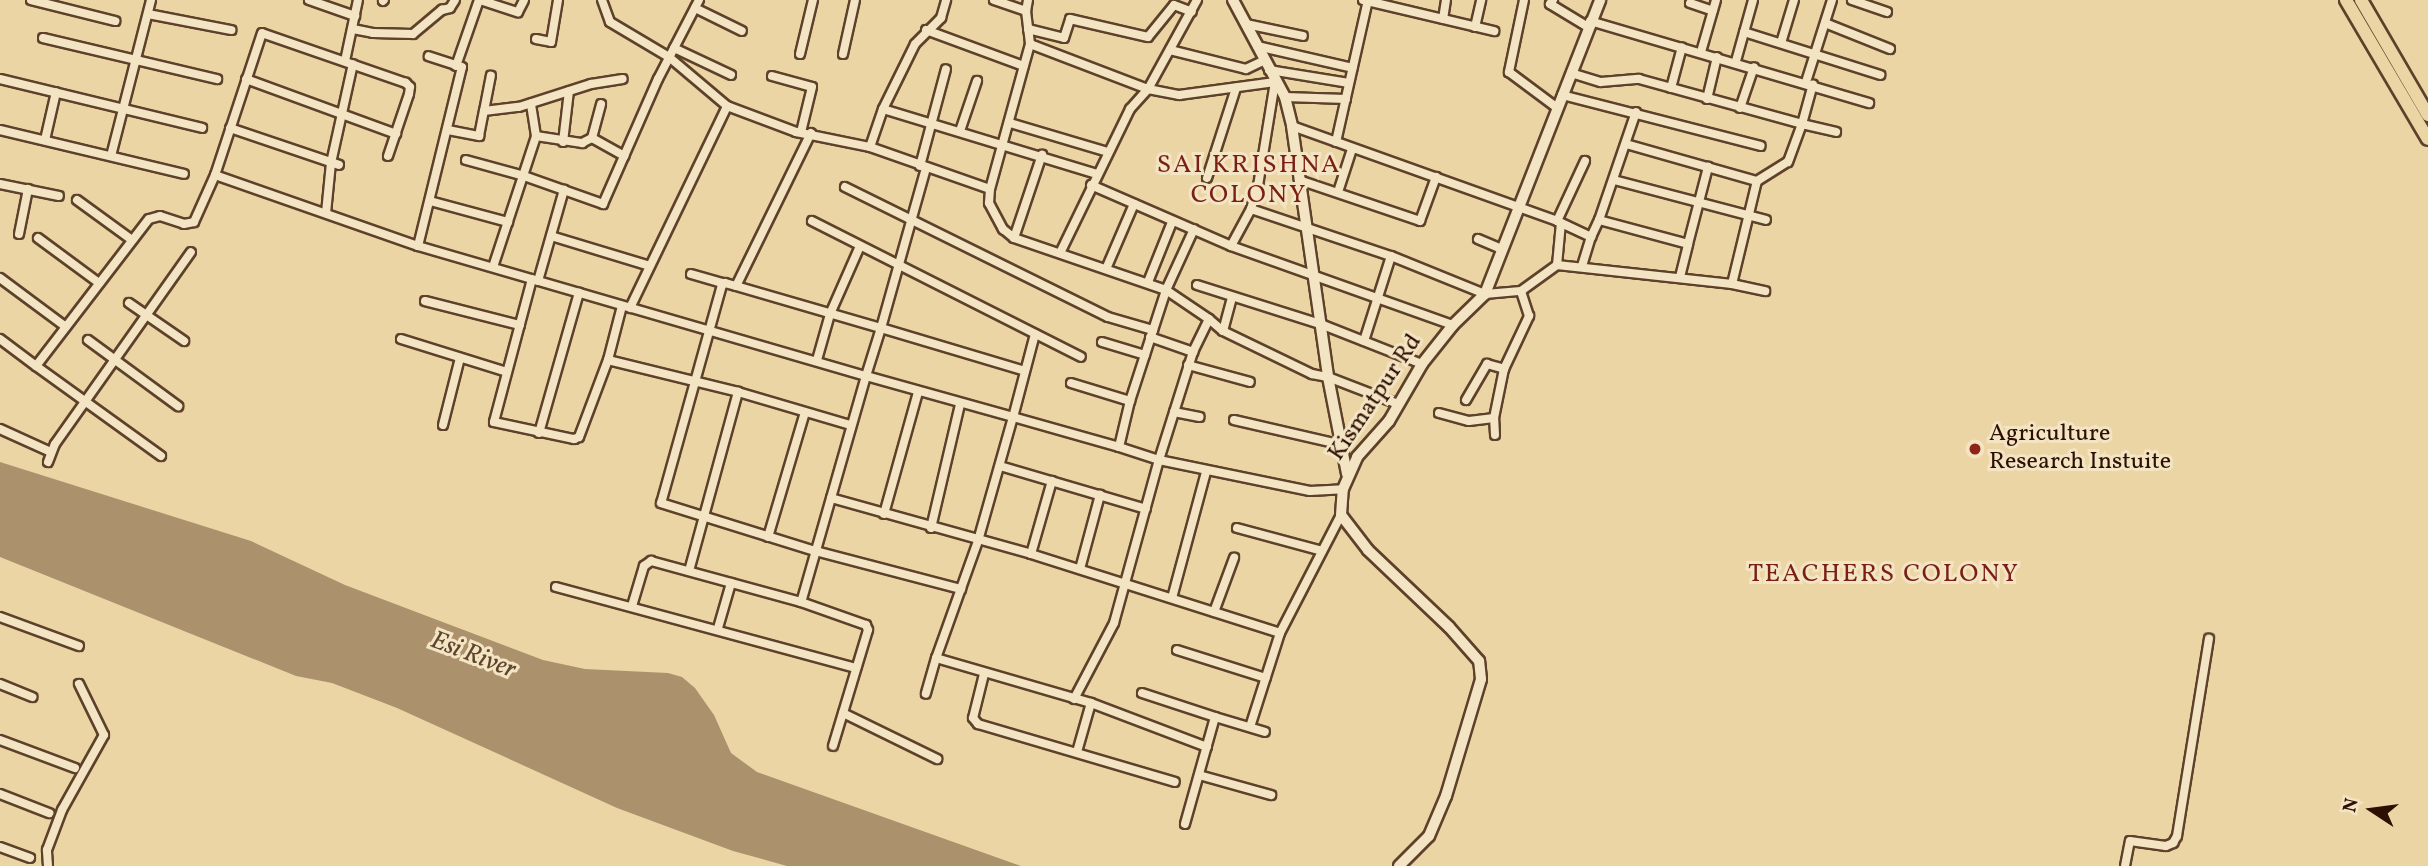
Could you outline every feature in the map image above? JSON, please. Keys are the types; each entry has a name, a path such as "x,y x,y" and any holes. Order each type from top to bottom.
{"main road":[{"path":"2346,0 2428,139"},
{"path":"2361,0 2428,115"}],"street":[{"path":"31,0 115,21"},
{"path":"111,156 151,0"},
{"path":"309,0 355,16"},
{"path":"326,213 358,0"},
{"path":"352,29 373,33 413,34 442,10 450,8 455,0"},
{"path":"456,66 479,0 518,12 524,0"},
{"path":"536,39 551,42 558,0"},
{"path":"602,0 610,22 669,57 727,106 801,132 870,148 990,189"},
{"path":"800,54 813,0"},
{"path":"843,54 855,0"},
{"path":"870,148 883,109 915,44 926,30 941,18 946,0"},
{"path":"994,0 1026,10"},
{"path":"1028,0 1026,10 1030,44 990,189 989,203 1003,229 1014,238 1148,282 1166,290 1223,331 1304,371 1328,377 1398,404"},
{"path":"1060,253 1130,109 1148,89 1197,0"},
{"path":"1233,0 1285,97 1292,126 1312,273 1323,326 1328,377 1347,474"},
{"path":"1336,142 1366,0 1494,31"},
{"path":"1443,19 1446,0"},
{"path":"1475,27 1481,0"},
{"path":"1524,0 1509,72 1556,107"},
{"path":"1553,0 1550,4 1589,24 1736,61 1869,103"},
{"name":"Kismatpur Rd","path":"1341,515 1347,474 1398,404 1422,364 1453,325 1485,294 1600,0"},
{"path":"1700,52 1716,0"},
{"path":"1736,61 1753,0"},
{"path":"1781,43 1794,0"},
{"path":"1732,284 1757,181 1787,162 1802,124 1816,53 1832,0"},
{"path":"1852,0 1887,12"},
{"path":"1690,3 1713,11"},
{"path":"467,160 524,176 603,204 669,57 697,4 742,31"},
{"path":"1028,29 1064,38 1070,19 1148,37 1174,5 1192,12"},
{"path":"148,14 231,30"},
{"path":"1825,23 1890,49"},
{"path":"1246,24 1303,36"},
{"path":"926,30 1024,66"},
{"path":"36,366 153,216 184,224 194,222 215,175 260,36 266,32 406,83 410,87 388,156"},
{"path":"1744,32 1880,75"},
{"path":"43,38 217,79"},
{"path":"1030,44 1148,89 1179,94 1275,82"},
{"path":"1256,45 1353,68"},
{"path":"1671,88 1682,47"},
{"path":"674,48 731,75"},
{"path":"1170,50 1246,69 1266,65 1349,83"},
{"path":"418,246 462,67 429,56"},
{"path":"1707,99 1717,57"},
{"path":"1740,108 1754,67"},
{"path":"800,602 850,425 913,222 932,122 946,69"},
{"path":"1572,73 1601,82 1639,79 1836,132"},
{"path":"448,130 479,136 491,76"},
{"path":"772,76 812,87 801,132"},
{"path":"0,79 202,128"},
{"path":"246,79 396,134"},
{"path":"484,111 531,103 591,84 623,79"},
{"path":"960,131 976,81"},
{"path":"1231,246 1251,209 1258,186 1275,82"},
{"path":"1207,177 1236,88"},
{"path":"563,142 569,91"},
{"path":"45,140 56,92"},
{"path":"1562,95 1761,146"},
{"path":"1285,97 1346,99"},
{"path":"493,267 536,136 531,103"},
{"path":"592,138 601,104"},
{"path":"564,190 520,325 494,422 539,433 579,438 626,307 650,266 727,106"},
{"path":"883,109 1042,155 1097,174"},
{"path":"1582,266 1636,112"},
{"path":"1010,123 1108,152"},
{"path":"1292,126 1518,205 1591,237"},
{"path":"230,128 335,164"},
{"path":"0,130 184,174"},
{"path":"736,286 811,133"},
{"path":"536,136 575,144 592,138 624,156"},
{"path":"1626,144 1757,181"},
{"path":"1338,192 1352,149"},
{"path":"1014,238 1042,155"},
{"path":"1557,265 1559,222 1585,161"},
{"path":"1680,277 1708,167"},
{"path":"215,175 418,246 626,307 710,328 918,392 1159,460 1206,472 1310,491 1343,489"},
{"path":"1298,180 1420,221 1436,177"},
{"path":"1614,180 1766,220"},
{"path":"0,184 60,196"},
{"path":"1091,185 1231,246 1453,325"},
{"path":"845,187 1108,317 1152,333 1192,352"},
{"path":"19,234 28,189"},
{"path":"77,200 132,240"},
{"path":"430,201 508,222"},
{"path":"1106,269 1135,204"},
{"path":"1251,209 1391,256 1485,294 1521,290 1557,265 1680,277 1765,291"},
{"path":"1600,220 1688,244"},
{"path":"812,221 1081,357"},
{"path":"1148,282 1172,222"},
{"path":"1119,447 1130,401 1166,290 1194,229"},
{"path":"551,236 650,266"},
{"path":"38,238 99,283"},
{"path":"1478,239 1501,249"},
{"path":"817,360 830,314 860,246"},
{"path":"48,462 51,452 84,402 191,252"},
{"path":"1364,341 1391,256"},
{"path":"691,274 1025,371"},
{"path":"0,278 66,327"},
{"path":"723,283 662,504 815,551 961,589"},
{"path":"1196,285 1323,326 1422,364"},
{"path":"1495,435 1494,418 1504,369 1529,316 1521,290"},
{"path":"539,433 579,293"},
{"path":"1223,331 1232,297"},
{"path":"425,301 520,325"},
{"path":"130,303 184,341"},
{"path":"1074,699 1114,623 1192,352 1209,319"},
{"path":"926,694 936,658 978,541 1035,334"},
{"path":"0,339 161,456"},
{"path":"401,339 507,372"},
{"path":"88,340 178,406"},
{"path":"1102,342 1145,355"},
{"path":"443,425 460,359"},
{"path":"608,360 737,392 850,425"},
{"path":"1466,400 1487,364 1504,369"},
{"path":"1188,365 1251,382"},
{"path":"1071,383 1130,401"},
{"path":"689,571 737,392"},
{"path":"884,514 918,392"},
{"path":"931,528 960,404"},
{"path":"768,537 805,412"},
{"path":"1174,412 1200,417"},
{"path":"1439,413 1469,421 1494,418"},
{"path":"1234,420 1342,445"},
{"path":"0,429 51,452"},
{"path":"1000,466 1146,509"},
{"path":"1172,598 1206,472"},
{"path":"1031,554 1052,481"},
{"path":"1080,569 1100,495"},
{"path":"831,498 1031,554 1280,633"},
{"path":"1250,727 1280,633 1341,515 1368,550 1449,627 1479,661 1481,679 1447,796 1429,836 1399,866"},
{"path":"1237,528 1322,551"},
{"path":"1214,612 1234,558"},
{"path":"632,606 646,562 800,602 866,625 868,630 833,746"},
{"path":"718,628 731,583"},
{"path":"556,587 718,628 856,668"},
{"path":"0,617 79,646"},
{"path":"2125,866 2130,841 2166,846 2173,843 2177,836 2209,639"},
{"path":"1177,650 1266,678"},
{"path":"936,658 1091,703 1207,747"},
{"path":"984,674 974,721 1175,782"},
{"path":"0,684 33,697"},
{"path":"48,866 47,850 62,810 104,734 79,684"},
{"path":"1142,693 1265,732"},
{"path":"1077,752 1091,703"},
{"path":"843,713 937,759"},
{"path":"1185,824 1215,717"},
{"path":"0,740 75,768"},
{"path":"1199,775 1271,795"},
{"path":"0,794 49,813"},
{"path":"0,847 30,858"}],"water":[{"name":"Esi River","path":"0,462 251,541 345,585 543,660 585,669 668,673 682,677 695,688 714,715 731,753 757,772 1021,866 787,866 733,851 617,808 397,708 332,683 296,676 0,557"}],"place":[{"name":"Agriculture Research Instuite","path":"1975,449"}],"district":[{"name":"SAI KRISHNA COLONY","path":"1249,181"},
{"name":"TEACHERS COLONY","path":"1884,575"}]}
